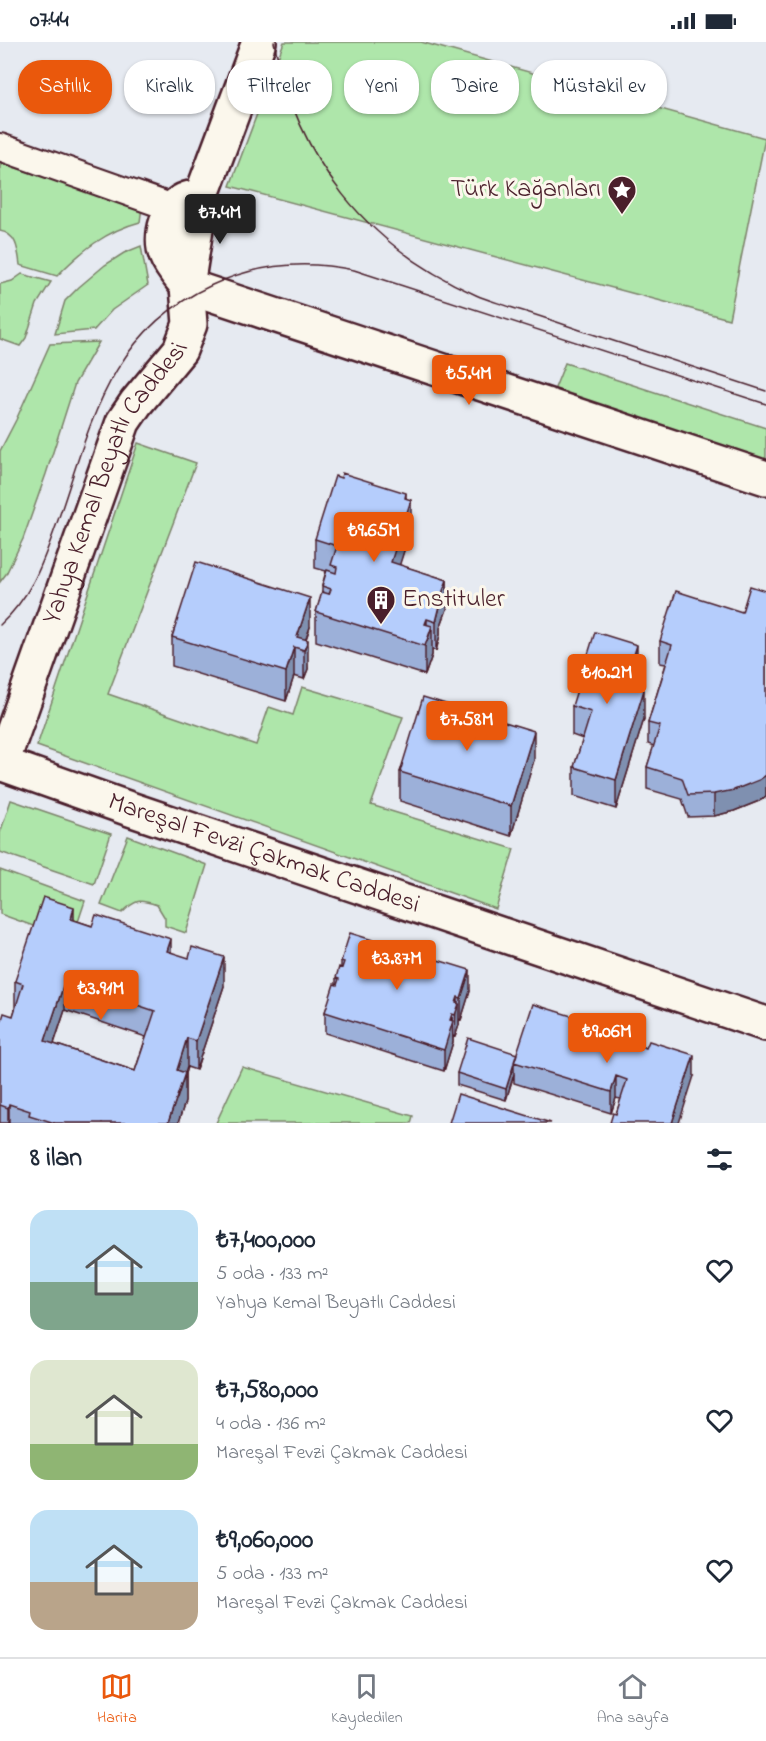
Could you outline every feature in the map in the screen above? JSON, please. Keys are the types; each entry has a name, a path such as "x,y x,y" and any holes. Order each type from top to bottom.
{"street":[{"name":"Yahya Kemal Beyatlı Caddesi","path":"1,765 123,422 180,350 187,333 190,324 187,203 259,42"},
{"path":"0,147 187,203"},
{"path":"188,286 766,478"},
{"name":"Mareşal Fevzi Çakmak Caddesi","path":"1,765 766,1024"}],"green space":[{"path":"284,42 421,42 486,60 431,60 431,114 519,114 519,69 531,73 531,114 667,114 667,111 765,138 729,319 230,186 257,114 332,114 332,60 277,60"},
{"path":"0,163 142,207 140,222 105,236 75,258 57,276 20,265 13,239 10,235 0,231"},
{"path":"141,246 148,285 112,310 94,330 55,334 65,301 105,265"},
{"path":"22,274 51,282 37,304 26,338 20,346 0,339 0,284 12,281"},
{"path":"99,342 75,383 23,539 0,582 0,451 50,344"},
{"path":"565,363 766,428 766,467 551,398"},
{"path":"138,443 196,463 108,694 256,745 269,707 293,715 302,687 403,717 371,805 514,849 496,909 37,746"},
{"path":"11,800 111,834 94,884 0,852 0,833"},
{"path":"128,836 207,865 186,933 165,926 165,918 157,905 138,902 122,913 101,905"},
{"path":"0,870 85,901 72,940 0,914"},
{"path":"242,1067 413,1116 411,1123 216,1123"}],"building":[{"path":"342,473 406,493 405,498 411,500 391,562 447,580 440,599 434,597 432,603 440,606 436,622 427,619 425,624 432,626 425,646 316,612 322,592 329,594 331,589 322,586 327,570 336,573 337,567 331,565 337,546 315,539 335,476 341,478"},
{"path":"196,562 310,598 297,637 308,640 304,650 294,647 286,672 172,637"},
{"path":"750,586 766,591 766,775 734,790 714,794 688,795 682,778 647,767 660,726 648,723 672,645 660,641 676,591 742,612"},
{"path":"595,632 637,645 625,684 644,690 616,780 574,767 591,712 572,706"},
{"path":"423,697 534,731 511,806 400,772"},
{"path":"43,897 74,907 71,919 92,926 96,915 171,939 167,951 189,958 192,947 224,957 196,1041 187,1038 177,1070 185,1073 168,1123 55,1123 29,1115 30,1111 9,1104 8,1108 0,1105 0,1026 4,1013 13,1016 23,984 15,981","holes":["65,981 155,1011 135,1071 45,1041"]},
{"path":"350,933 470,970 461,998 458,997 456,1003 459,1004 455,1015 452,1014 450,1020 453,1021 444,1050 325,1012 334,984 337,985 339,979 336,978 339,967 342,968 344,962 341,961"},
{"path":"533,1004 629,1034 627,1041 646,1048 649,1041 694,1055 672,1123 610,1123 613,1113 616,1114 627,1080 616,1076 611,1092 514,1062"},
{"path":"468,1038 517,1054 506,1089 457,1073"},
{"path":"458,1094 551,1123 449,1123"}],"tram line":[{"path":"274,42 285,85 300,124 319,161 370,225 401,251 437,275 476,295 766,391"},
{"path":"0,625 21,602 35,578 52,538 94,417 108,385 126,356 149,329 177,305 212,285 246,272 299,265 354,270 766,404"}],"place":[{"name":"Türk Kağanları","path":"622,216"},
{"name":"Enstituler","path":"381,626"}]}
